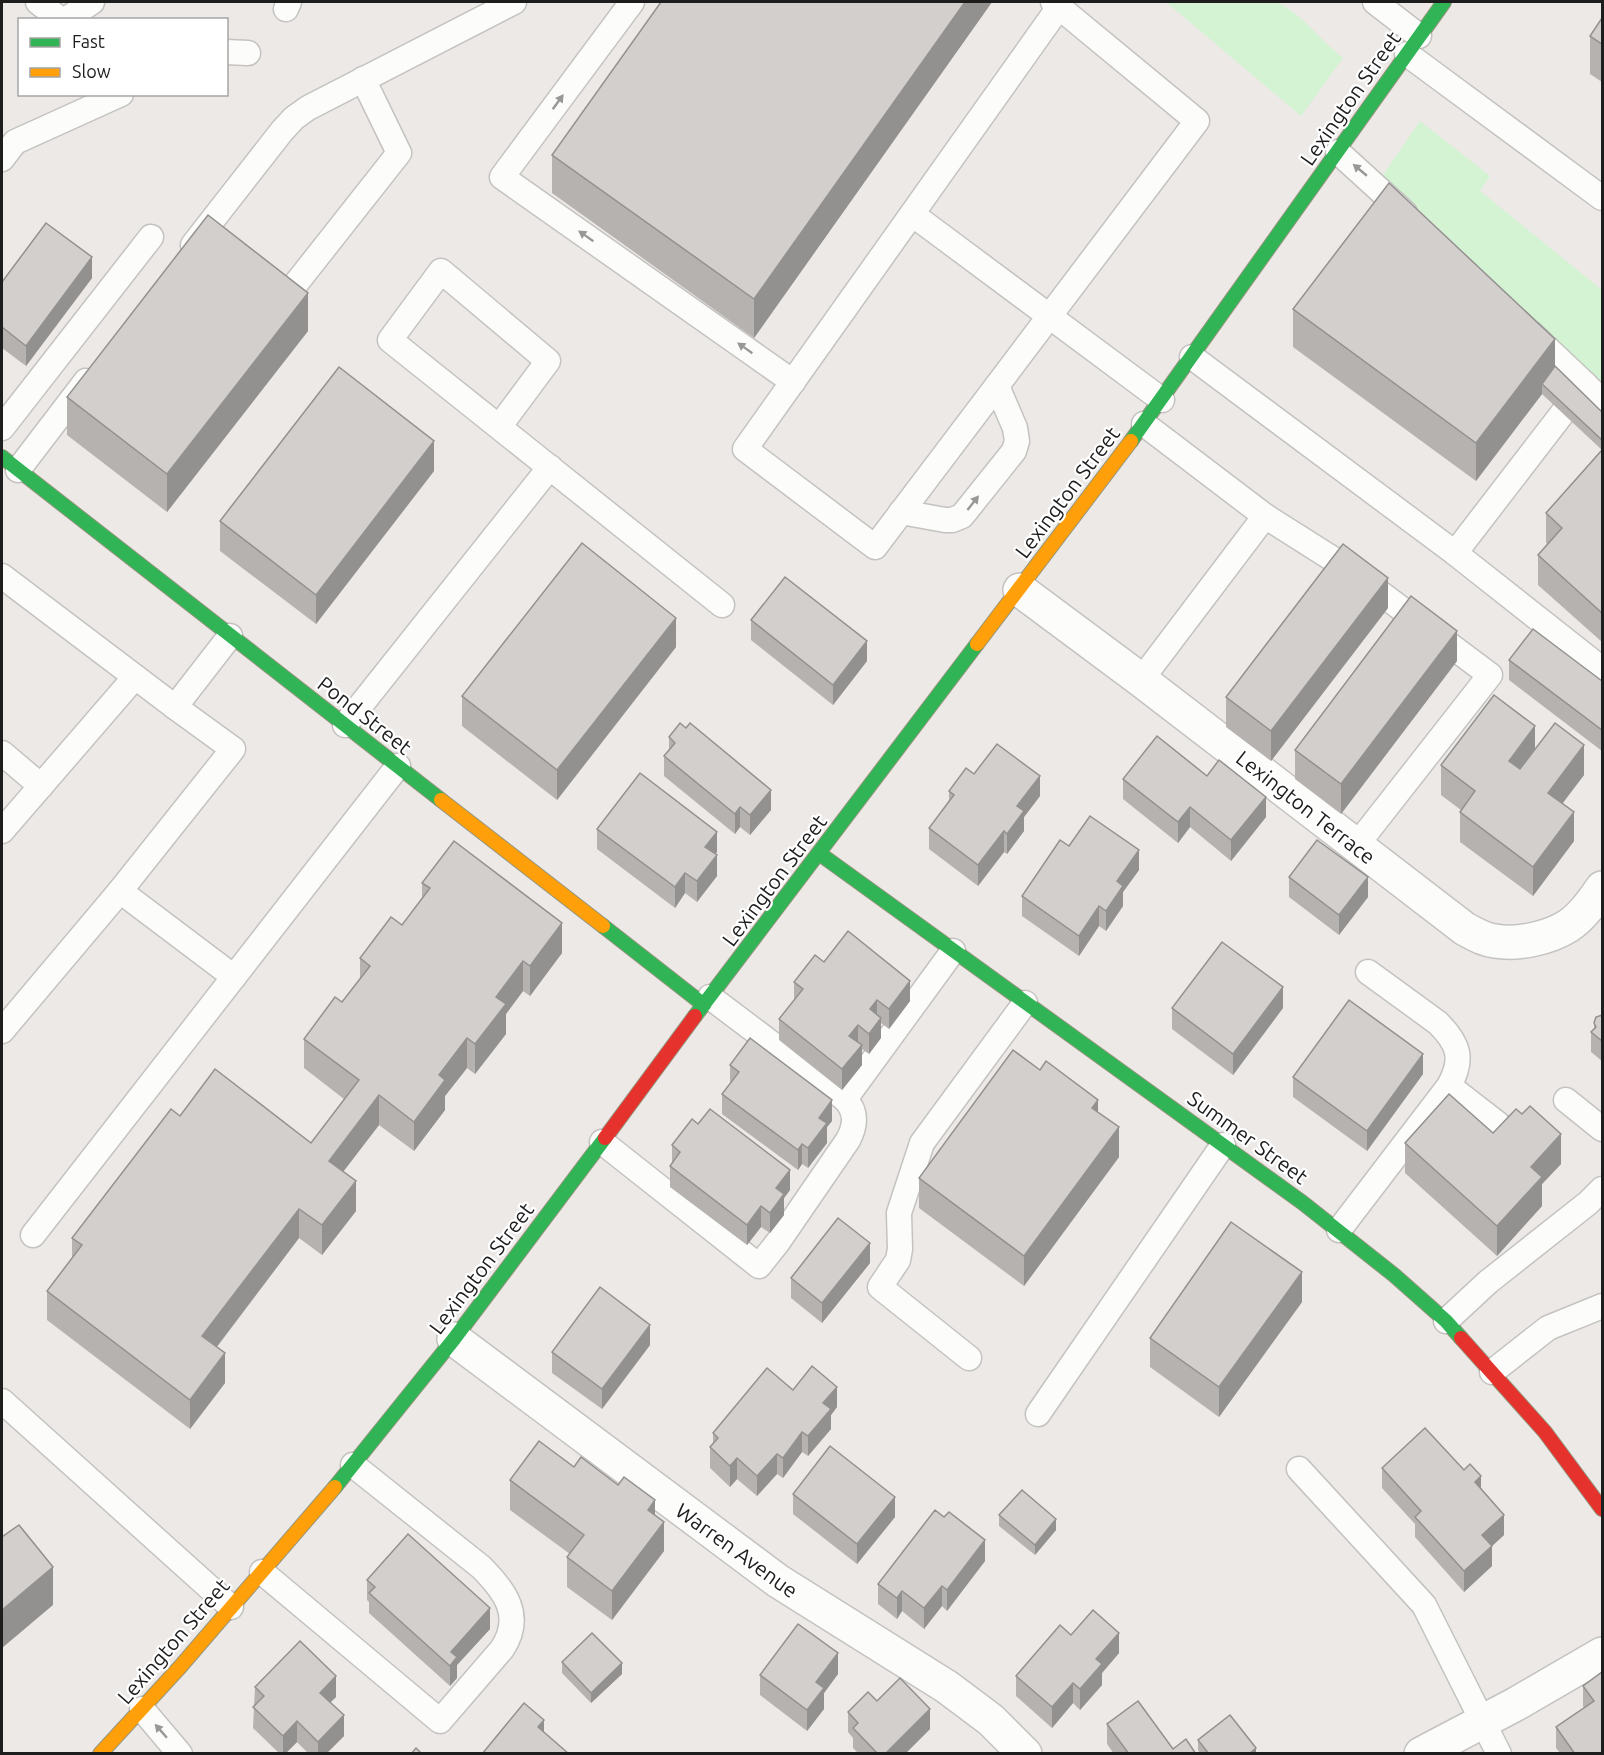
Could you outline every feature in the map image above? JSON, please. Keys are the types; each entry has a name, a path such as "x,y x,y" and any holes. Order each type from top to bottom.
{"main road":[{"name":"Lexington Street","path":"100,1754 142,1709 353,1465 454,1339 1162,400 1444,2"},
{"name":"Pond Street","path":"10,463 398,766 707,1001"},
{"name":"Summer Street","path":"820,854 1223,1144 1339,1230 1419,1296 1446,1321 1545,1432 1602,1509"}],"street":[{"name":"Lexington Terrace","path":"1020,590 1465,929 1480,937 1496,942 1535,939 1569,925 1600,897"},
{"name":"Warren Avenue","path":"454,1339 742,1555 814,1604 947,1687 991,1720 1010,1749"},
{"path":"1421,1754 1602,1654"}],"lane":[{"path":"38,2 60,18"},
{"path":"66,18 92,2"},
{"path":"180,261 294,118 308,108 363,79 514,2"},
{"path":"632,2 502,177 793,382"},
{"path":"1375,2 1413,45 1602,198"},
{"path":"1056,4 1197,121 875,547 745,449 912,214 1056,4"},
{"path":"287,296 399,153 363,79"},
{"path":"6,144 116,96"},
{"path":"1338,152 1422,229"},
{"path":"912,214 1162,400"},
{"path":"2,428 151,237"},
{"path":"499,427 548,361 441,271 390,340 722,605"},
{"path":"1516,319 1602,401"},
{"path":"1192,357 1455,553 1602,669"},
{"path":"10,463 100,363"},
{"path":"1455,553 1585,384"},
{"path":"901,512 945,520 962,516 1014,451 1017,441 1016,428 997,386"},
{"path":"1144,424 1264,516 1347,568 1490,675 1356,846"},
{"path":"345,725 550,467"},
{"path":"1141,680 1264,516"},
{"path":"2,576 233,749 120,891 2,1031"},
{"path":"175,706 230,636"},
{"path":"2,831 135,677"},
{"path":"2,753 41,786"},
{"path":"33,1235 398,766"},
{"path":"120,891 234,977"},
{"path":"845,1099 953,951"},
{"path":"1339,1230 1449,1086 1455,1075 1458,1053 1448,1033 1438,1023 1368,972"},
{"path":"602,1142 759,1266 778,1242 852,1132 854,1110 845,1099 707,1001"},
{"path":"969,1359 880,1287 898,1260 899,1213 922,1143 1025,1003"},
{"path":"1449,1086 1498,1124"},
{"path":"1566,1100 1602,1129"},
{"path":"1038,1414 1223,1144"},
{"path":"1446,1321 1488,1282 1588,1203 1602,1189"},
{"path":"1492,1372 1548,1328 1602,1306"},
{"path":"2,1401 231,1607"},
{"path":"261,1572 440,1721 502,1649 509,1639 512,1626 511,1611 505,1595 495,1581 481,1567 353,1465"},
{"path":"1299,1469 1424,1605 1499,1754"},
{"path":"142,1709 180,1754"}],"green space":[{"path":"1166,2 1279,3 1288,8 1343,58 1301,116"},
{"path":"1420,121 1490,176 1480,191 1602,290 1602,385 1383,175"}],"building":[{"path":"661,2 965,2 754,299 552,155"},
{"path":"1602,18 1602,44 1590,36"},
{"path":"1389,183 1555,339 1476,443 1293,309"},
{"path":"208,215 308,293 167,474 67,397"},
{"path":"46,223 92,257 26,346 2,327 2,282"},
{"path":"1555,366 1602,412 1602,440 1542,384"},
{"path":"339,367 434,441 316,595 220,521"},
{"path":"1602,450 1602,613 1538,555 1562,528 1546,513"},
{"path":"582,543 676,618 557,770 462,696"},
{"path":"1343,544 1388,578 1271,731 1226,697"},
{"path":"785,577 867,641 833,685 751,620"},
{"path":"1411,596 1457,631 1341,784 1295,750"},
{"path":"1533,629 1602,681 1602,730 1509,660"},
{"path":"1494,695 1535,726 1509,761 1520,769 1555,723 1584,745 1548,793 1574,812 1533,867 1460,812 1475,791 1441,765"},
{"path":"680,723 686,728 690,723 771,790 750,815 740,807 735,814 664,756 675,743 669,737"},
{"path":"1157,736 1207,776 1219,760 1266,797 1231,840 1190,807 1178,822 1123,779"},
{"path":"997,744 1040,776 1017,806 1024,811 1007,834 1004,831 978,865 929,828 954,795 949,791 966,768 974,774"},
{"path":"640,773 717,832 705,847 717,855 697,881 685,873 675,887 597,829"},
{"path":"1090,816 1139,850 1117,881 1123,886 1106,911 1099,906 1079,936 1022,896 1060,840 1069,846"},
{"path":"1317,840 1368,877 1339,915 1289,877"},
{"path":"454,841 562,923 530,966 523,961 496,997 506,1004 475,1044 467,1038 439,1075 445,1080 414,1122 379,1095 329,1161 356,1181 322,1225 299,1209 202,1336 225,1353 190,1400 47,1291 82,1245 72,1238 171,1109 180,1116 215,1069 311,1143 359,1080 304,1039 335,997 342,1002 370,966 360,958 391,917 402,925 430,888 422,883"},
{"path":"848,931 910,981 889,1009 877,1000 870,1009 881,1018 869,1034 858,1025 849,1036 862,1045 842,1069 779,1019 803,989 794,982 815,955 824,962"},
{"path":"1222,942 1283,987 1233,1054 1172,1008"},
{"path":"1349,1000 1423,1054 1367,1131 1293,1077"},
{"path":"1602,1015 1602,1041 1591,1032 1596,1027 1594,1023 1596,1017"},
{"path":"750,1038 832,1100 819,1118 827,1123 808,1148 802,1144 798,1150 722,1094 739,1072 730,1065"},
{"path":"1013,1050 1040,1070 1046,1061 1098,1100 1092,1108 1119,1127 1024,1256 919,1178"},
{"path":"1449,1094 1493,1133 1516,1109 1522,1114 1530,1106 1561,1134 1531,1167 1542,1177 1497,1226 1405,1143"},
{"path":"710,1109 790,1170 776,1188 784,1194 770,1213 761,1206 747,1225 670,1166 680,1152 672,1145 692,1119 698,1124"},
{"path":"838,1218 870,1243 822,1303 791,1278"},
{"path":"1231,1222 1302,1272 1219,1387 1150,1338"},
{"path":"600,1287 650,1325 602,1389 552,1352"},
{"path":"812,1366 837,1387 823,1403 831,1409 808,1436 802,1432 783,1458 777,1454 757,1476 737,1458 730,1466 710,1447 718,1438 713,1433 767,1368 793,1390"},
{"path":"1425,1428 1464,1470 1470,1464 1481,1476 1475,1482 1504,1515 1482,1535 1492,1546 1464,1571 1415,1517 1421,1511 1382,1468"},
{"path":"539,1441 574,1467 581,1457 618,1485 624,1477 655,1500 648,1510 664,1522 612,1591 567,1557 584,1535 510,1480"},
{"path":"830,1446 895,1497 857,1544 793,1494"},
{"path":"1022,1490 1056,1519 1035,1545 999,1515"},
{"path":"935,1510 944,1517 949,1512 985,1540 947,1590 942,1586 924,1608 902,1591 897,1598 878,1584"},
{"path":"19,1525 53,1567 2,1610 2,1537"},
{"path":"408,1534 490,1608 451,1652 457,1657 450,1666 369,1593 375,1587 367,1580"},
{"path":"1093,1610 1119,1633 1096,1659 1102,1664 1080,1689 1073,1683 1052,1707 1016,1676 1060,1625 1071,1635"},
{"path":"798,1624 838,1653 816,1682 824,1688 807,1710 760,1675"},
{"path":"592,1633 622,1663 591,1693 562,1662"},
{"path":"300,1641 336,1676 320,1693 344,1715 318,1742 297,1721 283,1736 253,1707 264,1696 255,1687"},
{"path":"1602,1672 1602,1754 1575,1754 1556,1727 1594,1701 1583,1686"},
{"path":"900,1678 930,1709 885,1754 878,1754 853,1728 858,1723 848,1712 868,1692 877,1701"},
{"path":"1138,1701 1173,1749 1186,1739 1196,1754 1129,1754 1107,1724"},
{"path":"524,1703 544,1720 538,1727 569,1754 482,1754"},
{"path":"1230,1715 1256,1748 1249,1754 1209,1754 1198,1740"},
{"path":"416,1748 422,1754 411,1754"}],"traffic: fast":[{"path":"1131,441 1444,2"},
{"path":"2,457 441,800"},
{"path":"695,1016 977,644"},
{"path":"820,854 1303,1203 1394,1275 1446,1321 1461,1338"},
{"path":"603,926 704,1005"},
{"path":"335,1487 454,1339 605,1138"}],"traffic: slow":[{"path":"977,644 1131,441"},
{"path":"441,800 603,926"},
{"path":"100,1754 180,1667 335,1487"}],"traffic: jam":[{"path":"605,1138 695,1016"},
{"path":"1461,1338 1545,1432 1602,1509"}]}
